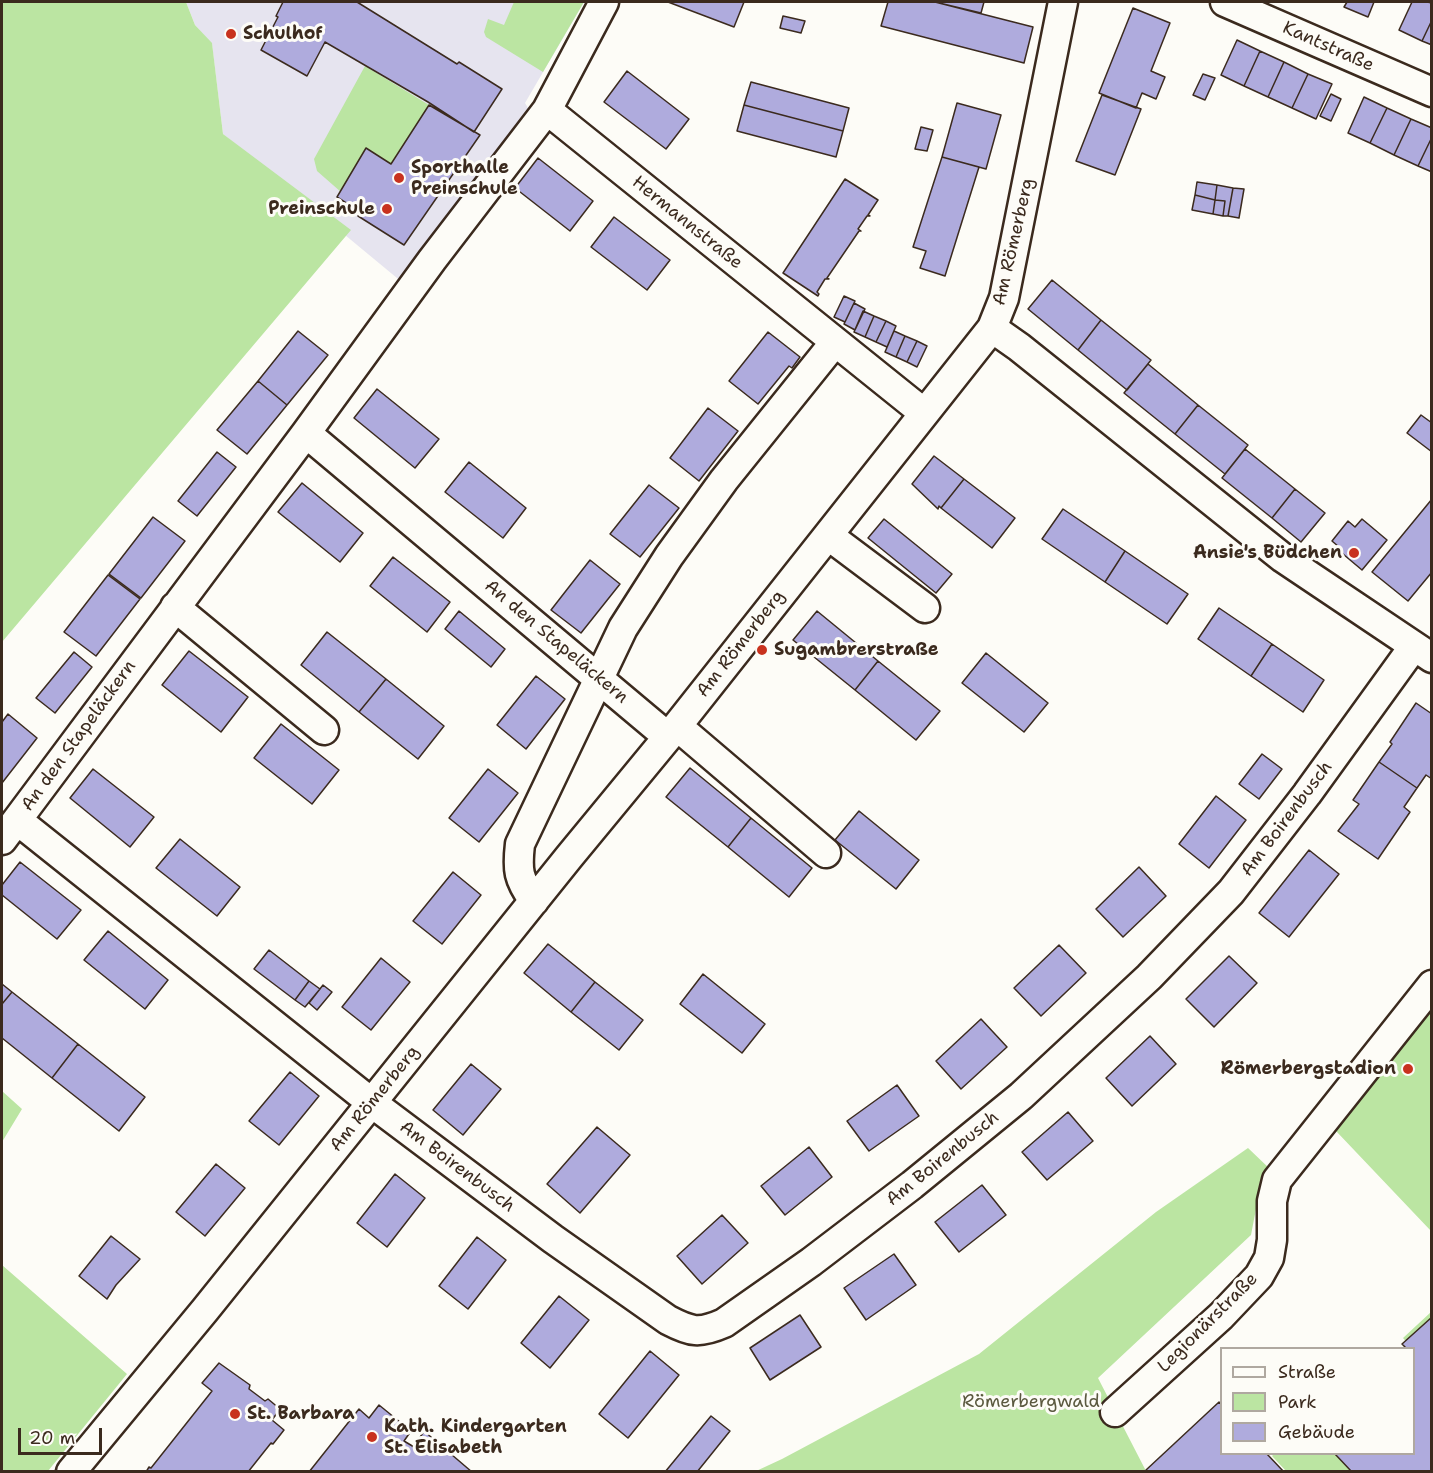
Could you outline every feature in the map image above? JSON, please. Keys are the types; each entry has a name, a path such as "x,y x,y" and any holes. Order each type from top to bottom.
{"street":[{"path":"547,110 604,2"},
{"name":"Am Römerberg","path":"71,1472 205,1310 673,731 992,328 1004,298 1063,2"},
{"name":"Kantstraße","path":"1225,2 1431,92"},
{"name":"Hermannstraße","path":"547,110 924,413"},
{"name":"An den Stapeläckern","path":"372,1103 9,830 306,433 432,260 547,110"},
{"path":"992,328 1028,354 1283,558 1423,652"},
{"path":"534,901 523,885 517,867 520,844 623,628 669,556 724,480 835,342"},
{"name":"An den Stapeläckern","path":"306,433 599,677 673,731"},
{"path":"829,536 925,608"},
{"path":"175,607 324,730"},
{"name":"Am Boirenbusch","path":"372,1103 553,1239 668,1320 683,1328 699,1332 712,1328 723,1323 811,1262 921,1178 1021,1096 1149,977 1231,892 1307,794 1423,652"},
{"path":"673,731 826,853"},
{"name":"Legionärstraße","path":"1115,1413 1221,1316 1259,1276 1269,1258 1272,1240 1272,1201 1277,1180 1431,985"}],"shaded area":[{"name":"Preinschule","path":"186,2 584,2 525,103 533,116 403,283 223,134 212,44 195,25"}],"green space":[{"path":"2,2 186,2 195,25 212,43 223,134 351,230 2,642"},
{"path":"514,2 584,2 543,72 486,37 484,32 488,19 504,25"},
{"path":"365,66 429,105 391,164 341,192 317,171 314,159"},
{"name":"Römerbergstadion","path":"1431,1007 1431,1231 1336,1131"},
{"path":"2,1091 22,1109 2,1142"},
{"name":"Römerbergwald","path":"1248,1148 1270,1169 1261,1183 1251,1235 1098,1378 1146,1471 754,1472 979,1354 1156,1212"},
{"path":"2,1265 127,1374 48,1471 2,1471"},
{"path":"1431,1312 1431,1471 1286,1471 1273,1455 1415,1455 1415,1347 1410,1347 1403,1338"}],"building":[{"path":"283,2 357,2 502,89 474,132 428,102 325,42 307,76 261,50"},
{"path":"668,2 744,2 734,27"},
{"path":"888,2 935,2 1033,27 1024,63 881,26"},
{"path":"935,2 984,2 981,13"},
{"path":"1347,2 1374,2 1368,17 1344,7"},
{"path":"1412,2 1432,3 1432,20 1422,41 1399,30"},
{"path":"1133,8 1170,23 1151,71 1165,77 1156,99 1142,93 1136,108 1099,93"},
{"path":"783,16 805,21 801,33 780,28"},
{"path":"1432,20 1432,45 1422,41"},
{"path":"1237,40 1260,51 1244,86 1221,75"},
{"path":"1260,51 1284,62 1268,97 1244,86"},
{"path":"1284,62 1308,74 1292,108 1268,97"},
{"path":"627,71 689,119 666,149 604,102"},
{"path":"1203,74 1215,78 1205,100 1193,95"},
{"path":"1308,74 1332,84 1316,119 1292,108"},
{"path":"751,82 849,108 843,131 744,105"},
{"path":"1331,94 1341,99 1331,121 1320,116"},
{"path":"1102,95 1141,109 1115,175 1076,161"},
{"path":"1364,97 1387,108 1370,143 1348,133"},
{"path":"957,103 1001,115 986,169 942,157"},
{"name":"Sporthalle Preinschule","path":"429,105 480,135 404,245 358,216 360,212 337,197 366,148 391,164"},
{"path":"744,105 843,131 836,157 737,131"},
{"path":"1387,108 1411,119 1394,155 1370,143"},
{"path":"1411,119 1432,128 1432,137 1418,166 1394,155"},
{"path":"921,127 933,130 927,151 915,149"},
{"path":"1432,137 1432,172 1418,166"},
{"path":"942,157 979,167 945,276 920,268 926,251 913,247"},
{"path":"538,158 593,201 570,231 515,188"},
{"path":"845,179 878,200 868,215 870,216 867,216 858,229 861,231 827,278 829,279 825,279 817,292 818,296 783,273"},
{"path":"1197,182 1217,185 1215,200 1195,195"},
{"path":"1217,185 1233,188 1228,216 1223,216 1225,201 1215,200"},
{"path":"1233,188 1244,189 1239,218 1228,216"},
{"path":"1195,195 1215,200 1213,214 1192,210"},
{"path":"1215,200 1225,201 1223,216 1213,214"},
{"path":"614,217 670,260 647,290 591,247"},
{"path":"1052,280 1101,320 1078,350 1028,309"},
{"path":"844,296 855,301 845,322 834,317"},
{"path":"854,303 865,309 855,330 844,324"},
{"path":"863,311 874,316 865,337 854,332"},
{"path":"874,316 886,321 876,342 865,337"},
{"path":"1101,320 1151,360 1127,390 1078,350"},
{"path":"886,321 896,326 887,347 876,342"},
{"path":"298,331 328,355 287,405 258,381"},
{"path":"894,331 905,336 896,357 885,352"},
{"path":"768,332 800,357 792,368 789,366 758,404 729,381"},
{"path":"905,336 917,341 907,362 896,357"},
{"path":"917,341 927,346 917,367 907,362"},
{"path":"1148,364 1198,405 1175,434 1124,393"},
{"path":"258,381 287,405 247,454 217,430"},
{"path":"377,389 439,439 415,468 354,418"},
{"path":"1198,405 1248,445 1225,474 1175,434"},
{"path":"708,408 738,431 699,481 670,458"},
{"path":"1421,415 1432,423 1432,452 1407,433"},
{"path":"1245,449 1295,489 1272,518 1222,478"},
{"path":"217,452 236,467 197,516 178,501"},
{"path":"934,456 964,479 938,509 912,484"},
{"path":"469,462 526,508 503,538 445,492"},
{"path":"964,479 1015,518 992,548 941,508"},
{"path":"302,483 363,533 340,562 278,512"},
{"path":"649,485 679,508 640,557 610,534"},
{"path":"1295,489 1325,513 1301,542 1272,518"},
{"path":"1432,499 1432,572 1408,601 1372,572"},
{"path":"1063,509 1125,551 1105,582 1042,539"},
{"path":"153,517 185,541 141,598 109,574"},
{"path":"884,519 952,574 936,593 868,538"},
{"path":"1362,519 1387,540 1362,570 1337,549 1339,547 1332,541 1348,521 1355,527"},
{"path":"1125,551 1188,594 1167,624 1105,582"},
{"path":"393,557 450,602 427,632 370,586"},
{"path":"590,560 620,584 581,633 551,610"},
{"path":"108,575 140,599 96,656 64,632"},
{"path":"1219,608 1272,644 1251,676 1198,639"},
{"path":"459,611 505,649 491,667 445,629"},
{"path":"817,611 878,661 855,690 793,640"},
{"path":"327,632 386,679 359,712 301,665"},
{"path":"1272,644 1324,680 1303,712 1251,676"},
{"path":"189,651 248,697 221,732 162,685"},
{"path":"74,652 92,667 55,713 36,698"},
{"path":"986,653 1048,703 1024,732 962,683"},
{"path":"878,661 940,711 916,740 855,690"},
{"path":"536,676 565,699 526,749 497,725"},
{"path":"386,679 444,726 418,759 359,712"},
{"path":"1416,703 1432,714 1432,779 1426,775 1417,788 1379,762"},
{"path":"8,714 37,738 2,783 2,722"},
{"path":"281,724 339,770 312,804 254,758"},
{"path":"1262,754 1282,769 1259,799 1239,784"},
{"path":"1379,762 1417,788 1404,807 1410,812 1378,859 1338,831 1359,804 1353,800"},
{"path":"690,768 751,818 728,847 666,797"},
{"path":"93,769 154,817 130,847 70,798"},
{"path":"488,769 518,793 479,842 449,818"},
{"path":"1216,796 1246,820 1209,868 1179,844"},
{"path":"859,811 919,860 896,889 835,840"},
{"path":"751,818 812,868 789,897 728,847"},
{"path":"180,839 240,887 217,916 156,868"},
{"path":"1309,850 1339,874 1289,937 1259,913"},
{"path":"20,862 81,910 57,939 2,895 2,885"},
{"path":"1139,867 1166,896 1123,937 1096,909"},
{"path":"453,872 481,895 442,944 413,921"},
{"path":"108,931 168,980 145,1009 84,960"},
{"path":"548,944 595,982 571,1012 524,973"},
{"path":"1059,945 1086,973 1041,1016 1014,988"},
{"path":"269,950 309,981 295,1000 254,969"},
{"path":"1229,956 1257,983 1214,1027 1186,999"},
{"path":"381,958 410,982 371,1030 342,1007"},
{"path":"703,974 765,1024 742,1053 680,1004"},
{"path":"309,981 320,989 305,1007 295,1000"},
{"path":"595,982 643,1020 619,1050 571,1012"},
{"path":"2,984 12,992 2,1004"},
{"path":"323,985 332,992 317,1010 309,1003"},
{"path":"12,992 78,1044 52,1078 2,1038 2,1004"},
{"path":"981,1019 1007,1047 961,1089 936,1061"},
{"path":"1150,1036 1176,1064 1132,1106 1106,1078"},
{"path":"78,1044 145,1097 119,1131 52,1078"},
{"path":"471,1064 501,1089 463,1135 433,1110"},
{"path":"290,1072 319,1096 279,1145 249,1121"},
{"path":"897,1085 919,1116 869,1151 847,1121"},
{"path":"1068,1112 1093,1141 1047,1180 1022,1152"},
{"path":"597,1127 630,1155 580,1213 547,1184"},
{"path":"809,1147 832,1177 785,1215 761,1186"},
{"path":"216,1164 245,1188 205,1236 176,1212"},
{"path":"395,1174 425,1198 387,1247 357,1223"},
{"path":"982,1185 1006,1215 959,1252 935,1222"},
{"path":"722,1215 748,1243 702,1284 677,1256"},
{"path":"111,1236 140,1259 116,1285 107,1299 79,1276"},
{"path":"477,1237 506,1260 468,1309 439,1286"},
{"path":"894,1254 916,1285 866,1320 844,1288"},
{"path":"559,1296 589,1320 550,1368 521,1343"},
{"path":"800,1315 821,1347 770,1380 750,1348"},
{"path":"1432,1317 1432,1472 1352,1472 1336,1455 1415,1455 1415,1347 1405,1347 1402,1344"},
{"path":"650,1351 679,1375 628,1438 599,1414"},
{"name":"St. Barbara","path":"219,1363 250,1385 249,1389 265,1401 268,1399 280,1409 272,1420 284,1430 248,1472 146,1472 212,1391 202,1383"},
{"path":"1219,1402 1220,1455 1268,1455 1284,1472 1147,1472 1146,1470"},
{"name":"Kath. Kindergarten St. Elisabeth","path":"379,1405 411,1431 404,1441 414,1447 424,1431 472,1472 309,1472 359,1409 369,1418"},
{"path":"711,1416 730,1431 697,1472 665,1472"}],"place":[{"name":"Schulhof","path":"231,34"},
{"name":"Sporthalle Preinschule","path":"399,178"},
{"name":"Preinschule","path":"387,209"},
{"name":"Ansie's Büdchen","path":"1354,553"},
{"name":"Sugambrerstraße","path":"762,650"},
{"name":"Römerbergstadion","path":"1408,1069"},
{"name":"St. Barbara","path":"235,1414"},
{"name":"Kath. Kindergarten St. Elisabeth","path":"372,1437"}]}
